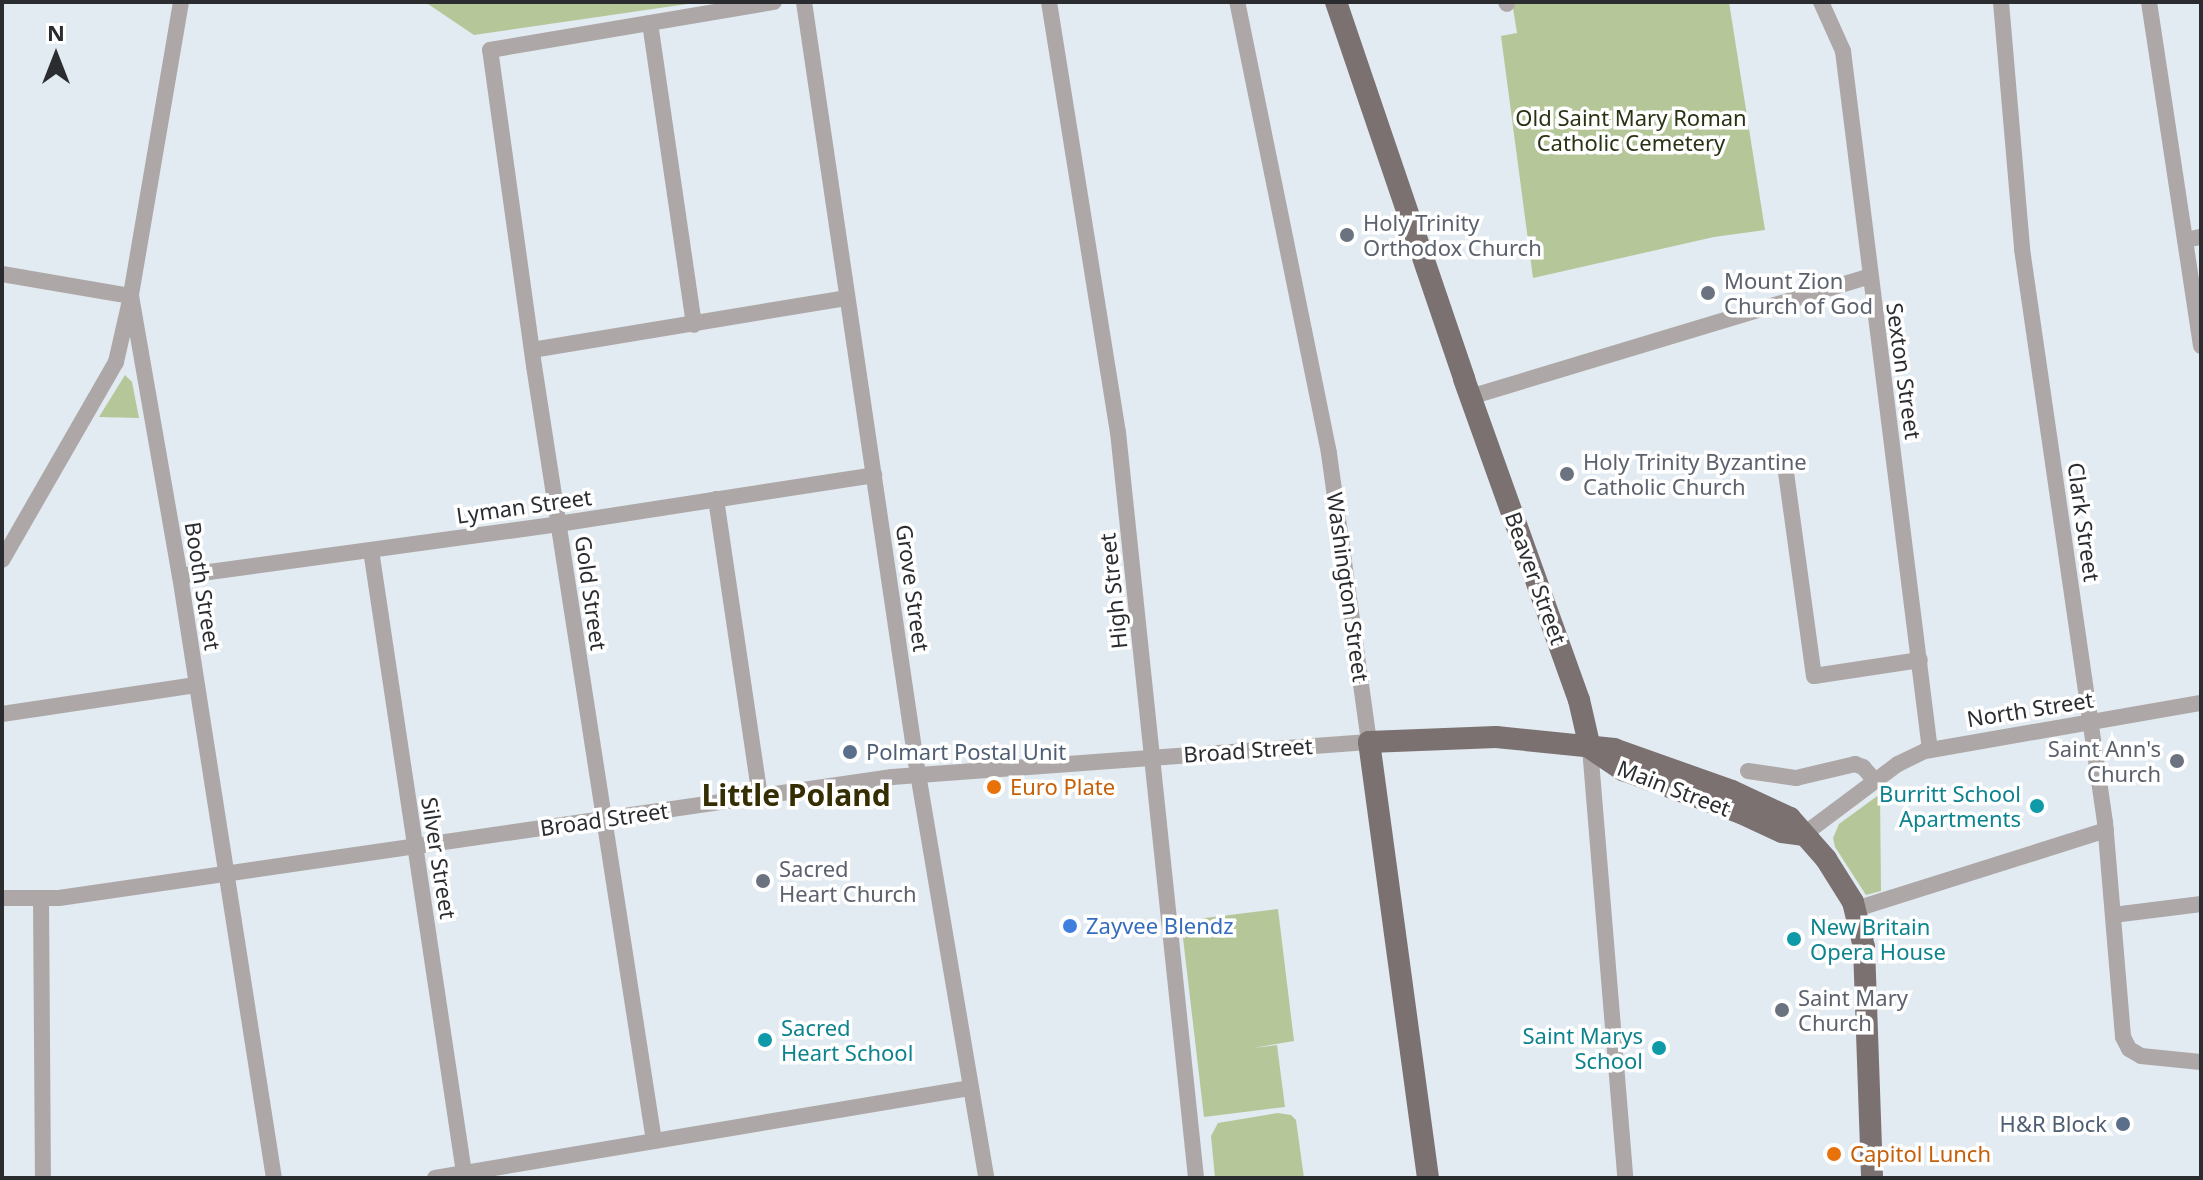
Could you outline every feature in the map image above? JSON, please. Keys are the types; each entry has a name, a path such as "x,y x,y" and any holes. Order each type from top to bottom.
{"main road":[{"name":"Beaver Street","path":"1336,2 1470,397 1579,700 1590,748"},
{"name":"Broad Street","path":"1369,742 1523,737 1590,748"},
{"name":"Washington Street","path":"1369,742 1428,1178"},
{"name":"Main Street","path":"1590,748 1622,751 1754,799 1789,816 1837,873 1856,909 1866,963 1872,1178"}],"street":[{"name":"Booth Street","path":"181,2 131,296 180,576 274,1178"},
{"path":"694,325 650,23 774,2"},
{"name":"Grove Street","path":"804,2 918,775 986,1178"},
{"name":"High Street","path":"1049,2 1119,441 1196,1178"},
{"name":"Washington Street","path":"1237,2 1329,453 1369,742"},
{"name":"Sexton Street","path":"1821,2 1843,51 1930,750"},
{"name":"Clark Street","path":"2001,2 2022,249 2106,830 2122,1031 2127,1047 2146,1058 2201,1062"},
{"path":"2149,2 2193,239 2201,346"},
{"name":"Gold Street","path":"650,23 490,50 602,819 654,1141"},
{"path":"2,274 131,296 116,362 2,560"},
{"path":"1470,397 1870,276"},
{"path":"532,350 846,298"},
{"path":"1785,465 1814,676 1920,660"},
{"name":"Lyman Street","path":"180,576 558,524 874,475"},
{"path":"716,499 760,796"},
{"name":"Silver Street","path":"371,550 464,1173"},
{"path":"2,714 196,685"},
{"name":"North Street","path":"1803,835 1902,761 1930,750 2201,703"},
{"name":"Broad Street","path":"2,898 41,899 918,775 1369,742"},
{"name":"Beaver Street","path":"1590,748 1625,1178"},
{"path":"1748,771 1796,778 1855,764 1863,767 1875,781"},
{"path":"1856,909 2106,830"},
{"path":"41,899 43,1178"},
{"path":"2113,915 2201,904"},
{"path":"435,1178 970,1088"}],"green space":[{"path":"425,2 701,2 474,35"},
{"name":"Old Saint Mary Roman Catholic Cemetery","path":"1512,2 1729,2 1765,230 1714,237 1533,278 1501,36 1517,33"},
{"path":"125,375 132,382 139,418 99,417"},
{"path":"1880,794 1881,891 1866,895 1835,847 1833,838 1839,824"},
{"path":"1278,909 1294,1041 1253,1048 1277,1045 1285,1107 1204,1117 1181,921"},
{"path":"1278,1113 1291,1115 1296,1120 1304,1178 1215,1178 1211,1136 1218,1123"}],"place":[{"name":"Holy Trinity Orthodox Church","path":"1347,235"},
{"name":"Mount Zion Church of God","path":"1708,293"},
{"name":"Holy Trinity Byzantine Catholic Church","path":"1567,474"},
{"name":"Polmart Postal Unit","path":"850,752"},
{"name":"Saint Ann's Church","path":"2177,761"},
{"name":"Euro Plate","path":"994,787"},
{"name":"Burritt School Apartments","path":"2037,806"},
{"name":"Sacred Heart Church","path":"763,881"},
{"name":"Zayvee Blendz","path":"1070,926"},
{"name":"New Britain Opera House","path":"1794,939"},
{"name":"Saint Mary Church","path":"1782,1010"},
{"name":"Sacred Heart School","path":"765,1040"},
{"name":"Saint Marys School","path":"1659,1048"},
{"name":"H&R Block","path":"2123,1124"},
{"name":"Capitol Lunch","path":"1834,1154"}],"district":[{"name":"Little Poland","path":"796,795"}]}
